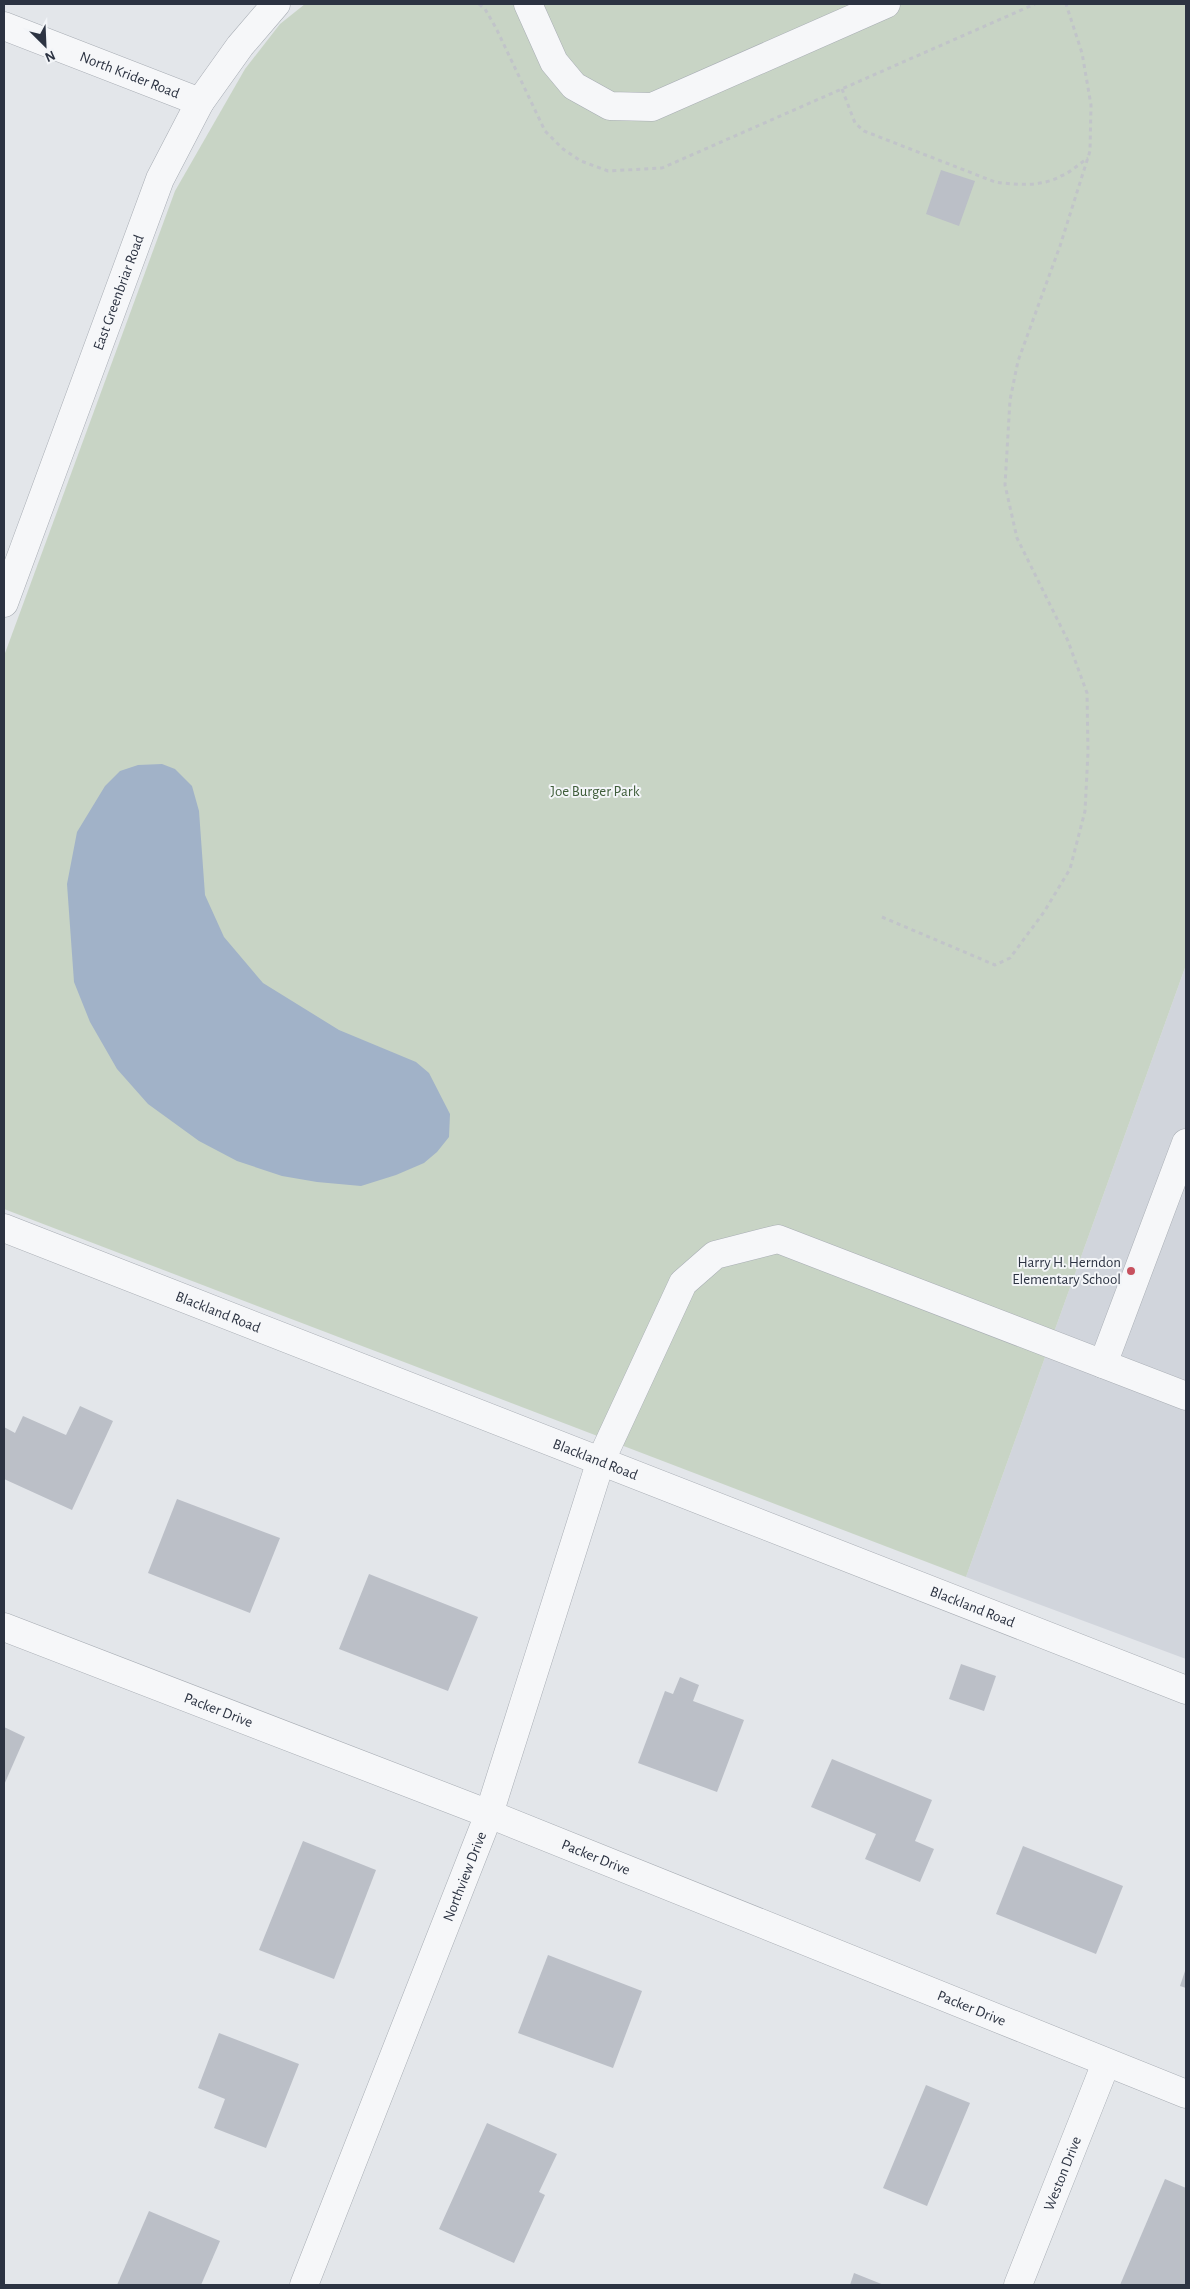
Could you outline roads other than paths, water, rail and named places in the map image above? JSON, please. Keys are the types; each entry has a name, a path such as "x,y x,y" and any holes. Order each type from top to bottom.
{"street":[{"name":"East Greenbriar Road","path":"4,603 160,179 200,102 240,46 276,4"},
{"path":"528,4 554,62 574,86 610,106 652,107 886,4"},
{"name":"North Krider Road","path":"4,26 200,102"},
{"path":"1103,1364 1186,1143"},
{"name":"Blackland Road","path":"4,1228 1186,1690"},
{"name":"Northview Drive","path":"304,2285 489,1814 601,1460 683,1283 715,1255 778,1239 1186,1396"},
{"name":"Packer Drive","path":"4,1627 489,1814 1186,2094"},
{"name":"Weston Drive","path":"1018,2285 1106,2063"}],"water":[{"path":"162,764 175,769 192,786 199,811 205,895 224,937 263,983 339,1030 416,1062 429,1073 450,1114 449,1137 437,1152 424,1163 396,1175 361,1186 317,1182 282,1176 237,1161 199,1141 148,1104 117,1069 90,1022 74,982 67,884 77,832 105,786 120,771 138,765"}],"place":[{"name":"Harry H. Herndon Elementary School","path":"1131,1271"}],"park label":[{"name":"Joe Burger Park","path":"595,791"}]}
